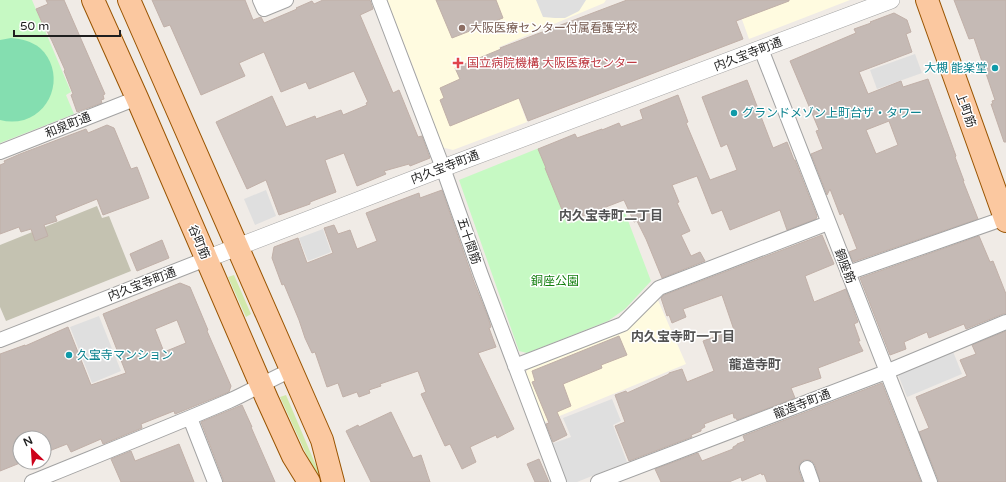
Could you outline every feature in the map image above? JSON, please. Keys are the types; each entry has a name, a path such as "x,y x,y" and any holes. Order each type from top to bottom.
{"main road":[{"name":"谷町筋","path":"93,0 261,385 293,456 309,482"},
{"path":"129,0 322,440 333,482"},
{"name":"上町筋","path":"927,0 1005,219"},
{"path":"322,440 340,466 348,482"},
{"path":"293,456 297,482"}],"street":[{"path":"260,0 264,9 286,0"},
{"name":"五十間筋","path":"379,0 444,168 515,366 559,482"},
{"name":"内久宝寺町通","path":"0,340 238,246 891,0"},
{"name":"銅座筋","path":"761,49 930,482"},
{"name":"和泉町通","path":"0,152 137,98"},
{"path":"848,273 1005,219"},
{"path":"515,366 623,324 659,288 828,223"},
{"name":"龍造寺町通","path":"598,482 886,372 1006,322"},
{"path":"32,482 190,418 241,396 275,377 292,370"},
{"path":"190,418 215,482"},
{"path":"807,468 812,482"}],"shaded area":[{"name":"国立病院機構 大阪医療センター","path":"387,0 606,0 604,3 499,47 527,122 453,150 437,146 418,95 418,79"},
{"path":"536,0 586,0 579,11 565,18 555,18 543,17"},
{"path":"735,0 850,0 749,39"},
{"path":"915,54 922,73 877,89 870,70"},
{"path":"266,190 276,216 255,225 244,199"},
{"path":"97,206 102,218 109,216 131,271 6,321 0,307 0,245"},
{"path":"323,229 331,252 308,261 299,238"},
{"path":"657,298 686,364 545,422 525,374 529,367"},
{"path":"99,316 121,371 92,383 70,327"},
{"path":"952,349 962,374 907,397 897,372"},
{"path":"612,399 621,421 613,425 627,462 577,482 566,482 551,444 571,437 563,418"}],"green space":[{"path":"0,0 32,0 71,92 66,95 74,114 0,143"},
{"path":"11,38 26,41 40,48 52,67 54,78 53,88 49,99 43,108 35,115 24,120 12,122 0,120 0,40"},
{"name":"銅座公園","path":"539,148 567,224 600,214 624,210 651,281 625,309 608,321 527,353 519,351 459,180"},
{"path":"234,275 251,314 246,317 228,277"},
{"path":"286,395 323,482 319,482 280,397"}],"building":[{"path":"46,0 64,0 105,94 103,95 104,99 101,100 102,103 77,112 71,95 73,94 64,71 65,70 36,9 48,4"},
{"path":"152,0 245,0 253,20 261,17 264,23 312,1 314,4 323,0 370,0 373,9 360,15 393,93 399,90 418,137 422,136 430,158 410,166 409,164 384,171 386,174 357,186 344,153 325,160 336,192 310,202 310,204 279,215 266,180 247,189 216,122 272,96 286,127 315,116 316,119 341,110 343,115 367,105 366,103 368,102 354,71 309,89 306,82 281,92 264,52 239,63 245,76 201,95 170,25 164,27"},
{"name":"大阪医療センター付属看護学校","path":"436,0 496,0 503,18 452,38"},
{"path":"627,0 789,1 736,21 743,39 528,121 519,98 450,126 440,100 444,98 440,88 460,79 455,68 501,49 500,48"},
{"path":"954,0 1006,0 1006,142 1004,142 991,104 993,104 992,101 995,100 974,38 969,39"},
{"path":"894,13 907,20 911,32 906,34 912,52 859,72 868,94 901,81 903,87 928,79 956,156 955,157 963,181 978,219 853,262 849,252 857,249 843,213 840,215 830,189 827,195 811,154 823,149 816,131 819,130 790,61 856,33 854,29 871,23 870,22","holes":["889,121 898,145 876,154 866,130"]},
{"path":"747,80 773,148 787,142 817,216 816,219 787,230 780,210 730,230 722,210 712,214 697,176 672,185 679,202 677,203 690,231 681,235 691,256 700,252 705,261 662,278 646,239 637,221 634,222 624,200 567,222 538,149 575,134 577,138 619,123 621,127 643,119 640,110 678,95 688,122 686,123 710,180 737,170 727,144 721,147 702,97"},
{"path":"107,125 114,128 131,169 137,167 149,198 103,215 97,199 55,216 57,221 44,225 48,236 35,241 31,229 21,232 19,227 0,234 0,165 5,163 4,161 20,154 86,129 88,133"},
{"path":"442,190 474,282 488,317 491,327 489,328 496,347 478,353 514,429 497,438 496,435 470,447 476,462 462,469 450,444 445,446 421,394 426,392 418,371 380,384 381,386 369,390 370,393 359,397 357,392 343,397 338,383 327,387 315,352 312,353 305,338 299,320 284,284 282,285 272,258 274,247 298,238 307,263 333,253 324,228 334,225 338,234 350,230 357,249 377,241 366,213 419,193 420,198"},
{"path":"822,235 834,264 805,276 814,302 846,289 858,322 854,324 860,341 858,341 863,351 818,368 821,378 791,388 795,398 737,420 734,418 733,413 704,424 705,427 701,429 701,431 691,435 692,437 629,461 615,426 625,422 615,395 626,391 627,393 669,373 682,369 687,382 714,371 703,341 734,330 722,295 683,309 686,317 672,323 669,315 667,316 661,298 664,295"},
{"path":"979,236 990,262 993,261 1006,294 1006,314 966,329 964,324 929,338 927,332 904,342 906,349 890,355 860,278"},
{"path":"162,240 169,258 137,271 130,254"},
{"path":"180,283 190,287 231,386 229,392 175,414 174,411 141,424 142,428 103,444 101,439 71,452 67,444 52,450 52,430 12,430 12,466 0,471 0,354 25,346 68,327 91,385 126,373 103,314","holes":["177,320 186,343 164,352 155,329"]},
{"path":"1006,331 1006,482 938,482 919,432 929,428 916,397 967,376 960,360 976,354 972,345"},
{"path":"619,336 627,355 601,365 602,368 563,384 571,406 557,412 567,435 553,442 546,424 549,423 532,382 535,381 532,371"},
{"path":"882,383 921,482 820,482 815,465 812,461 808,460 801,462 799,466 799,471 803,482 767,482 764,474 762,475 761,473 742,481 741,477 729,482 661,482 655,469 698,453 702,461 733,449 733,447 737,444 745,441 743,436"},
{"path":"242,405 275,482 223,482 201,422"},
{"path":"391,412 413,458 421,455 430,482 371,482 346,431 358,425 359,427"},
{"path":"179,444 194,482 121,482 111,459 131,451 135,461"},
{"path":"539,459 549,482 535,482 527,464"}],"place":[{"name":"大阪医療センター付属看護学校","path":"462,28"},
{"name":"国立病院機構 大阪医療センター","path":"458,63"},
{"name":"大槻 能楽堂","path":"995,68"},
{"name":"グランドメゾン上町台ザ・タワー","path":"734,113"},
{"name":"久宝寺マンション","path":"69,355"}],"district":[{"name":"内久宝寺町二丁目","path":"611,215"},
{"name":"内久宝寺町一丁目","path":"683,336"},
{"name":"龍造寺町","path":"755,364"}]}
